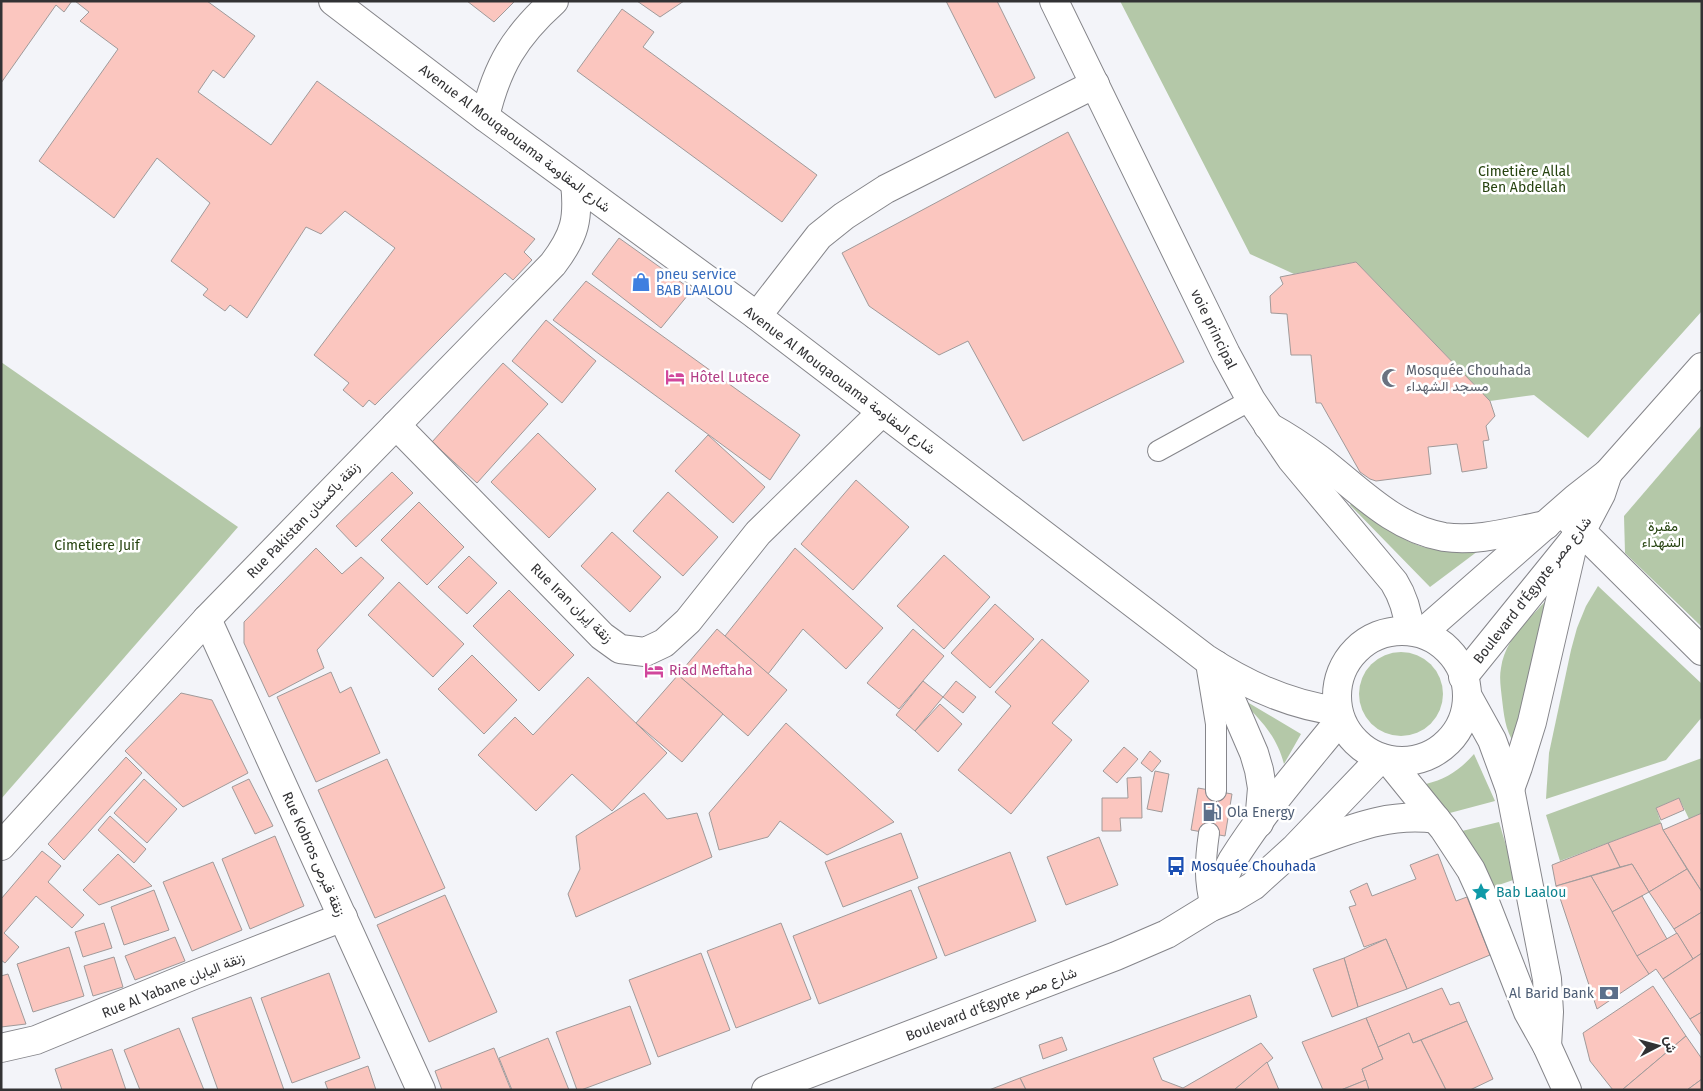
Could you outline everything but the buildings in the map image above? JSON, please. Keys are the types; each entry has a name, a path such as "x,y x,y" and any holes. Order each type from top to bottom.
{"street":[{"name":"Avenue Al Mouqaouama شارع المقاومة","path":"333,1 484,117 757,316 1210,662 1273,695 1339,715"},
{"path":"484,117 491,90 502,64 517,40 554,1"},
{"name":"voie principal","path":"1054,1 1226,354 1251,400 1292,460 1394,582 1416,632"},
{"path":"757,316 819,236 844,216 886,189 1095,84"},
{"name":"Rue Pakistan زنقة باكستان","path":"1,846 207,619 553,264 566,246 575,226 577,205 575,183"},
{"name":"Boulevard d'Égypte شارع مصر","path":"1416,632 1608,473 1702,367"},
{"name":"Rue Iran زنقة إيران","path":"396,425 602,636 620,649 645,652 664,643 688,621 758,533 882,412"},
{"path":"1268,426 1320,459 1384,512 1423,532 1444,537 1489,536 1555,518 1578,535 1702,651"},
{"name":"Boulevard d'Égypte شارع مصر","path":"1465,686 1578,535 1598,500 1608,473"},
{"path":"1510,789 1532,722 1578,535"},
{"name":"Rue Kobros زنقة قبرص","path":"207,619 421,1090"},
{"name":"Boulevard d'Égypte شارع مصر","path":"1392,631 1416,632 1434,637 1444,644 1453,654 1465,686 1464,715 1457,733 1444,747 1427,758 1408,762 1384,759 1368,753 1346,733 1339,715 1336,693 1340,676 1348,660 1360,646 1375,637 1392,631"},
{"path":"1210,662 1254,753 1262,788 1259,823"},
{"path":"1465,686 1492,740 1510,789 1547,979 1550,1012 1547,1046"},
{"path":"1211,907 1232,863 1259,823 1339,715"},
{"path":"1384,759 1436,819 1458,849 1481,892 1528,1012 1547,1046 1567,1090"},
{"name":"Boulevard d'Égypte شارع مصر","path":"766,1090 1142,946 1166,934 1211,907 1233,898 1253,886 1294,849 1384,759"},
{"path":"1294,849 1383,820 1409,817 1436,819"},
{"name":"Rue Al Yabane زنقة اليابان","path":"1,1048 36,1040 194,975 343,917"}],"lane":[{"path":"1158,451 1251,400"},
{"path":"1210,662 1216,724 1216,791"},
{"path":"1209,833 1205,876 1211,907"}],"green space":[{"name":"Cimetière Allal Ben Abdellah","path":"1120,1 1702,1 1702,311 1588,438 1534,395 1490,401 1356,262 1294,274 1250,254"},
{"name":"Cimetiere Juif","path":"1,362 238,527 1,799"},
{"name":"مقبرة الشهداء","path":"1702,425 1702,627 1625,553 1624,516"},
{"path":"1354,500 1388,528 1417,545 1428,548 1455,550 1482,548 1430,587 1350,505"},
{"path":"1598,586 1702,684 1702,717 1666,760 1546,799 1549,753 1571,650 1586,606"},
{"path":"1550,596 1514,743 1504,716 1500,676 1503,657 1513,638"},
{"path":"1401,652 1417,655 1431,664 1440,678 1443,694 1440,710 1431,724 1417,733 1401,736 1385,733 1371,724 1362,710 1359,694 1362,678 1371,664 1385,655"},
{"path":"1237,696 1301,734 1284,764 1281,753 1271,735"},
{"path":"1474,754 1495,801 1446,814 1426,784 1452,773"},
{"path":"1702,758 1702,813 1689,819 1679,798 1656,808 1661,823 1560,861 1546,815"},
{"path":"1499,822 1516,879 1493,887 1462,831"}],"place":[{"name":"pneu service BAB LAALOU","path":"641,282"},
{"name":"Hôtel Lutece","path":"675,377"},
{"name":"Mosquée Chouhada مسجد الشهداء","path":"1391,378"},
{"name":"Riad Meftaha","path":"654,670"},
{"name":"Ola Energy","path":"1212,812"},
{"name":"Mosquée Chouhada","path":"1176,866"},
{"name":"Bab Laalou","path":"1481,892"},
{"name":"Al Barid Bank","path":"1609,993"}]}
